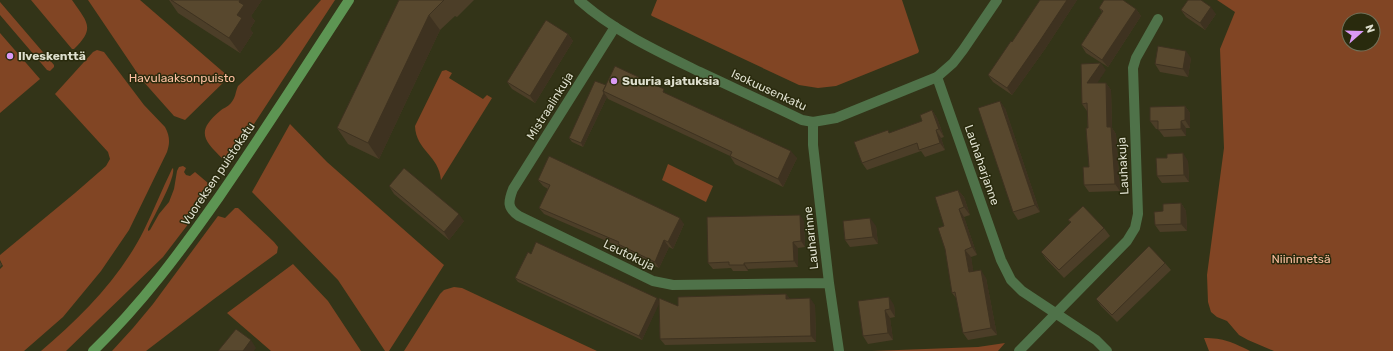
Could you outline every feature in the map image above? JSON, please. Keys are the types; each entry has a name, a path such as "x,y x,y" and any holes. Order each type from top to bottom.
{"main road":[{"name":"Vuoreksen puistokatu","path":"93,351 114,331 162,276 208,213 246,158 349,0"}],"street":[{"name":"Isokuusenkatu","path":"579,0 590,10 615,27 662,54 802,120 812,122 836,118 937,78 949,67 963,50 996,0"},
{"name":"Lauhakuja","path":"1019,351 1127,241 1135,228 1138,214 1133,68 1136,58 1158,19"},
{"name":"Mistraalinkuja","path":"509,199 513,189 615,27"},
{"name":"Lauhaharjanne","path":"937,78 1007,274 1016,286 1055,314 1096,340 1107,351"},
{"name":"Lauharinne","path":"812,122 813,144 829,283 839,351"},
{"name":"Leutokuja","path":"509,199 512,211 519,216 653,281 673,284 829,283"}],"green space":[{"path":"31,0 72,0 82,14 87,25 85,36 81,42 74,49 72,49"},
{"name":"Havulaaksonpuisto","path":"88,0 140,0 229,77 185,120 174,116 142,80"},
{"path":"321,0 335,0 254,124 227,158 223,159 207,141 205,130 208,124 212,118 231,103 235,97 238,86 279,48"},
{"path":"657,0 902,0 919,51 918,53 836,86 818,88 799,85 652,16 651,15"},
{"name":"Niinimetsä","path":"1217,0 1393,0 1393,351 1274,351 1239,335 1227,321 1217,317 1211,312 1208,302 1207,275 1224,148 1220,49 1235,12"},
{"path":"0,2 54,65 50,71 47,70 0,15"},
{"name":"Ilveskenttä","path":"0,33 40,79 0,113"},
{"path":"97,50 104,52 144,105 165,127 168,133 169,146 129,230 101,271 63,317 24,351 0,351 0,269 3,266 0,260 0,255 106,166 110,159 108,152 55,94 93,52"},
{"path":"446,70 452,73 449,78 483,99 487,95 492,98 441,180 436,165 419,141 415,126 442,71"},
{"path":"290,124 327,162 444,265 389,351 385,351 338,280 252,192"},
{"path":"668,164 713,186 706,202 662,180"},
{"path":"183,166 186,168 184,172 186,175 190,176 195,172 209,185 189,223 163,257 66,351 41,351 85,310 123,264 144,230 173,168 171,180 148,231 150,230 159,214 169,202 174,189 177,171 179,167"},
{"path":"235,208 238,208 274,242 278,247 277,253 146,351 112,351 153,304 218,216 225,218"},
{"path":"293,264 328,301 361,351 271,351 227,313"},
{"path":"454,287 462,288 597,351 404,351 440,294 444,290"},
{"path":"1204,338 1228,341 1250,351 1209,351"},
{"path":"1005,343 998,351 872,351 978,347"}],"building":[{"path":"171,0 240,0 239,2 244,5 237,15 242,18 229,38"},
{"path":"399,0 444,0 429,15 368,143 337,128"},
{"path":"1040,0 1067,0 1007,88 988,75"},
{"path":"1104,0 1123,0 1136,9 1102,60 1081,45 1103,11 1099,8"},
{"path":"1188,0 1201,0 1211,7 1200,23 1181,10"},
{"path":"546,20 568,34 530,96 507,82"},
{"path":"1158,46 1186,51 1183,69 1155,64"},
{"path":"1101,63 1087,83 1106,83 1107,127 1111,127 1115,184 1084,185 1083,167 1089,167 1086,128 1088,128 1087,103 1082,104 1081,64"},
{"path":"615,66 664,89 663,92 791,151 778,179 730,156 732,152 603,91"},
{"path":"595,81 606,85 603,91 604,93 581,143 569,138"},
{"path":"1000,101 1035,205 1013,212 978,108"},
{"path":"1185,106 1185,120 1181,121 1181,129 1158,130 1158,121 1150,121 1150,107"},
{"path":"932,110 939,129 936,130 940,143 919,150 917,143 862,163 854,142 888,130 889,133 922,121 920,115"},
{"path":"1183,153 1184,175 1157,176 1156,158 1167,158 1167,154"},
{"path":"549,156 680,218 668,242 664,240 655,262 618,244 619,242 539,208 550,185 538,180"},
{"path":"404,168 459,214 444,232 389,186"},
{"path":"958,190 964,207 959,209 972,247 965,250 969,272 981,270 991,328 963,333 955,292 952,293 945,249 938,228 944,226 935,197"},
{"path":"1181,203 1181,224 1155,225 1154,212 1163,211 1163,204"},
{"path":"1083,206 1104,228 1059,270 1041,252 1071,222 1068,220"},
{"path":"800,215 801,241 793,242 794,261 744,263 744,265 729,265 729,262 708,263 707,217"},
{"path":"870,218 873,237 845,240 843,221"},
{"path":"536,242 657,298 639,336 515,278 528,252 531,254"},
{"path":"1149,246 1165,263 1112,315 1096,299"},
{"path":"786,294 786,299 810,298 811,336 660,339 659,298 678,306 678,297"},
{"path":"889,297 890,309 885,310 888,333 863,336 858,301"},
{"path":"236,329 251,340 243,351 218,351"}],"place":[{"name":"Ilveskenttä","path":"10,56"},
{"name":"Suuria ajatuksia","path":"614,81"}]}
